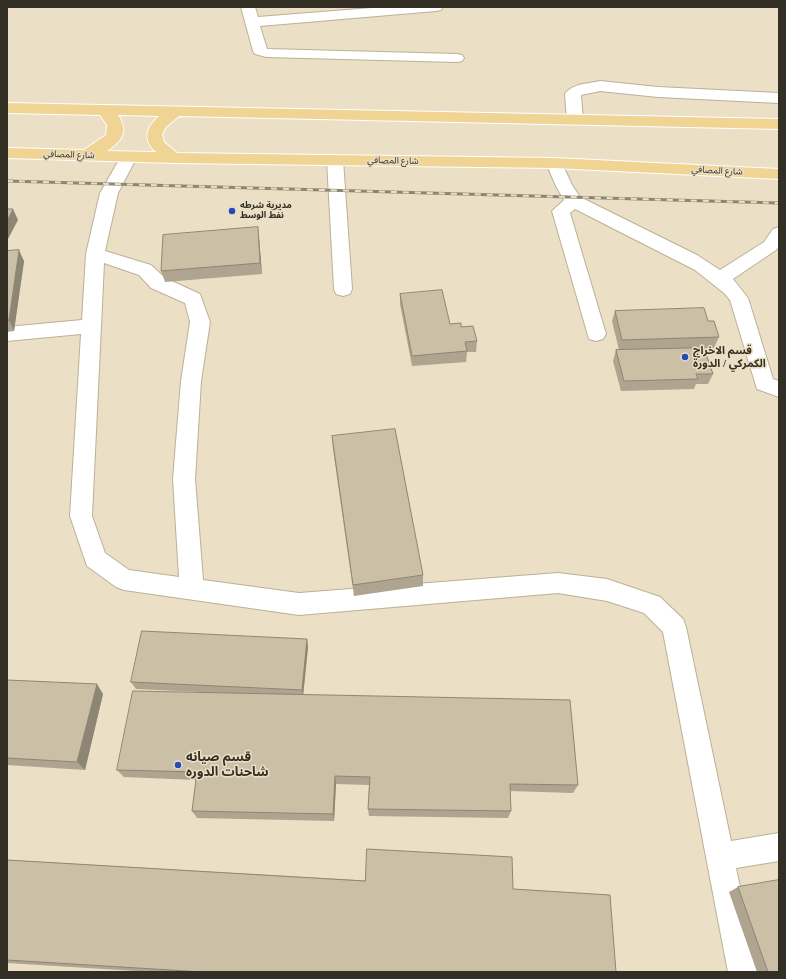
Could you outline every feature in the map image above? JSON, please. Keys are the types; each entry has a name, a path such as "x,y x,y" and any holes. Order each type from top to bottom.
{"main road":[{"path":"7,108 575,121 779,124"},
{"path":"88,156 106,145 116,132 114,119 104,110"},
{"path":"174,158 158,146 154,140 154,133 162,120 176,111"},
{"name":"شارع المصافي","path":"7,153 174,158 554,163 779,174"}],"street":[{"path":"248,7 260,51 266,53 457,58"},
{"path":"252,22 370,10 436,7"},
{"path":"575,121 574,94 578,90 600,86 658,92 779,98"},
{"path":"130,157 109,193 95,254 81,516 95,559 124,580 298,604 558,583 607,590 652,605 674,627 744,972"},
{"path":"335,160 343,289"},
{"path":"554,163 564,186 574,201 699,265 720,278 738,298 764,384 779,389"},
{"path":"574,201 561,210 596,334"},
{"path":"720,278 770,246 779,233"},
{"path":"95,254 145,270 158,283 170,290 193,299 200,322 191,381 184,479 192,589"},
{"path":"7,334 91,326"},
{"path":"720,857 779,847"}],"building":[{"path":"7,209 13,209 7,221"},
{"path":"258,227 260,263 161,271 163,235"},
{"path":"19,250 9,320 7,320 7,251"},
{"path":"442,290 450,324 461,323 461,327 473,326 477,341 465,342 467,351 412,356 400,294"},
{"path":"704,308 708,321 714,321 719,337 622,340 615,311"},
{"path":"704,348 713,374 696,374 698,379 624,381 616,350"},
{"path":"395,429 423,575 353,585 332,436"},
{"path":"142,631 307,639 302,690 131,682"},
{"path":"7,680 97,684 77,762 7,758"},
{"path":"133,691 570,700 578,785 510,784 511,811 368,809 370,777 335,776 333,814 192,811 197,772 117,770"},
{"path":"367,849 512,857 513,889 610,895 616,972 203,972 7,960 7,860 365,881"},
{"path":"779,880 779,972 768,972 738,887"}],"railway":[{"path":"7,181 779,203"}],"place":[{"name":"مديرية شرطه نفط الوسط","path":"232,211"},
{"name":"قسم الاخراج الكمركي / الدورة","path":"685,357"},
{"name":"قسم صيانه شاحنات الدوره","path":"178,765"}]}
